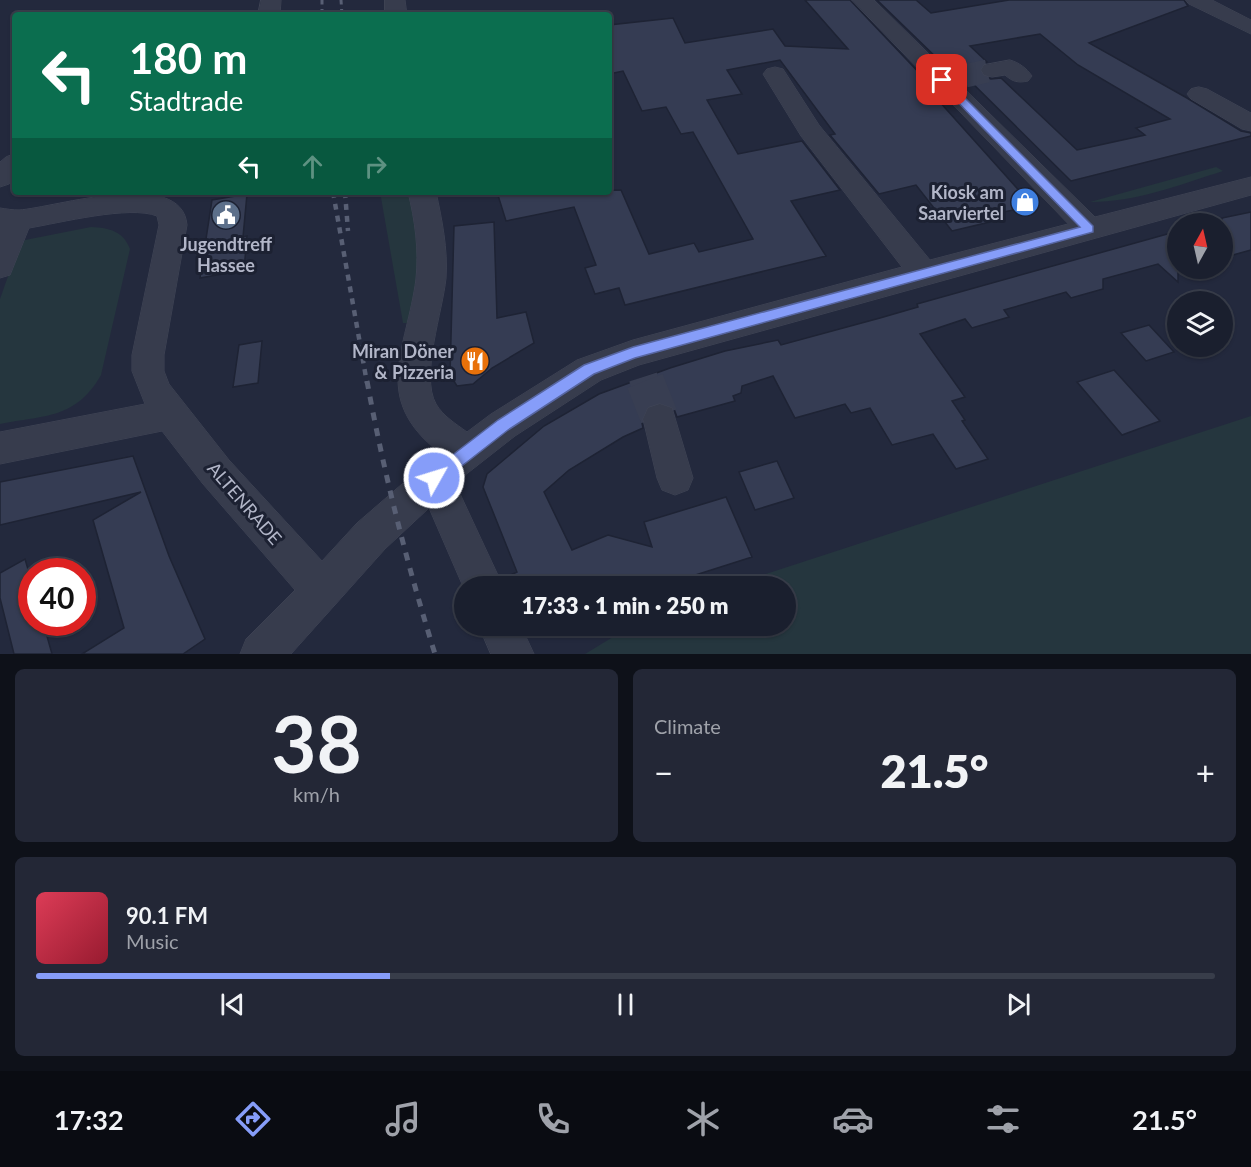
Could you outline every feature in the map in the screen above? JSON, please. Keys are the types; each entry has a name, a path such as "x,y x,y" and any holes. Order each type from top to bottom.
{"street":[{"path":"862,0 953,78 1089,229"},
{"path":"1196,0 1251,28"},
{"path":"992,70 1010,67 1020,76"},
{"path":"775,74 810,130 923,273"},
{"path":"1199,94 1251,123"},
{"path":"0,178 12,166"},
{"path":"261,654 371,536 434,478 503,425 589,370 638,365 923,273 1251,186"},
{"path":"422,195 432,254 431,280 414,363 418,404 425,417 466,452"},
{"name":"ALTENRADE","path":"0,267 9,219 94,200 149,202 166,208 174,220 148,355 148,370 155,391 170,414 216,472 322,590"},
{"path":"0,448 170,414"},
{"path":"660,419 675,478"},
{"path":"434,478 478,576"},
{"path":"505,636 513,654"}],"shaded area":[{"path":"1216,167 1223,171 1157,192 1124,199 1090,202"},
{"path":"381,195 411,195 422,259 409,323 403,323"},
{"path":"91,227 104,228 120,234 130,249 101,375 81,400 58,413 0,424 0,299 18,248 25,240"},
{"path":"1251,416 1251,654 585,654 615,636 796,636 796,576 760,576"}],"building":[{"path":"805,0 850,0 924,78 921,81 1033,206 989,215 994,221 952,231 916,185 879,194 830,135 835,134 780,60 727,70 742,94 707,100 738,154 802,141 840,190 791,201 826,256 625,305 619,288 595,294 585,268 596,265 574,207 506,221 498,195 612,195 612,190 621,190 649,254 694,243 699,252 753,239 693,132 681,134 666,107 642,111 623,71 612,73 612,25 673,18 685,43 773,29 785,46 848,49"},
{"path":"877,0 916,0 931,13 1009,0 1184,0 1188,6 1089,43 1241,131 1251,133 1251,136 1071,181 946,57 941,62","holes":["1040,34 1078,65 1170,119 1136,128 1145,135 1077,150 1001,78 991,79 982,76 979,69 987,62 970,46"]},
{"path":"247,195 243,237 247,236 244,270 200,278 212,200"},
{"path":"1251,212 1251,250 1233,255 1233,216"},
{"path":"494,222 497,318 526,312 534,343 492,368 473,384 457,386 450,375 454,226"},
{"path":"1167,234 1167,272 1158,264 1103,279 1103,289 1071,298 1066,292 1004,310 1009,317 972,328 965,319 920,334 965,397 952,401 965,420 962,421 988,459 956,469 933,434 892,445 870,408 851,413 845,404 795,418 773,376 742,386 741,393 733,396 735,401 677,417 673,406 659,402 646,407 641,418 643,428 623,437 569,470 544,492 572,550 608,535 652,547 644,522 726,497 752,557 692,576 508,576 517,572 483,487 487,474 544,426 599,394 670,368 725,351 778,340 781,345 918,307 917,304"},
{"path":"1149,325 1167,344 1167,354 1146,361 1121,333"},
{"path":"262,341 258,383 233,387 239,345"},
{"path":"1114,370 1160,421 1122,435 1077,382"},
{"path":"133,456 169,556 205,639 183,654 82,654 124,628 93,520 141,492 0,525 0,482"},
{"path":"777,461 794,498 755,510 739,472"},
{"path":"18,563 18,636 47,636 52,654 14,654 0,598 0,573"}],"tunnel":[{"path":"965,76 992,70"},
{"path":"643,377 645,383"},
{"path":"645,381 660,419"}],"railway":[{"path":"322,0 322,12"},
{"path":"341,0 342,12"},
{"path":"334,195 367,383"},
{"path":"345,195 348,231"},
{"path":"367,381 397,519 435,654"}],"place":[{"name":"Kiosk am Saarviertel","path":"1025,202"},
{"name":"Jugendtreff Hassee","path":"226,215"},
{"name":"Miran Döner & Pizzeria","path":"475,361"}],"route":[{"path":"434,478 503,425 589,370 633,353 1089,229 942,80"}]}
